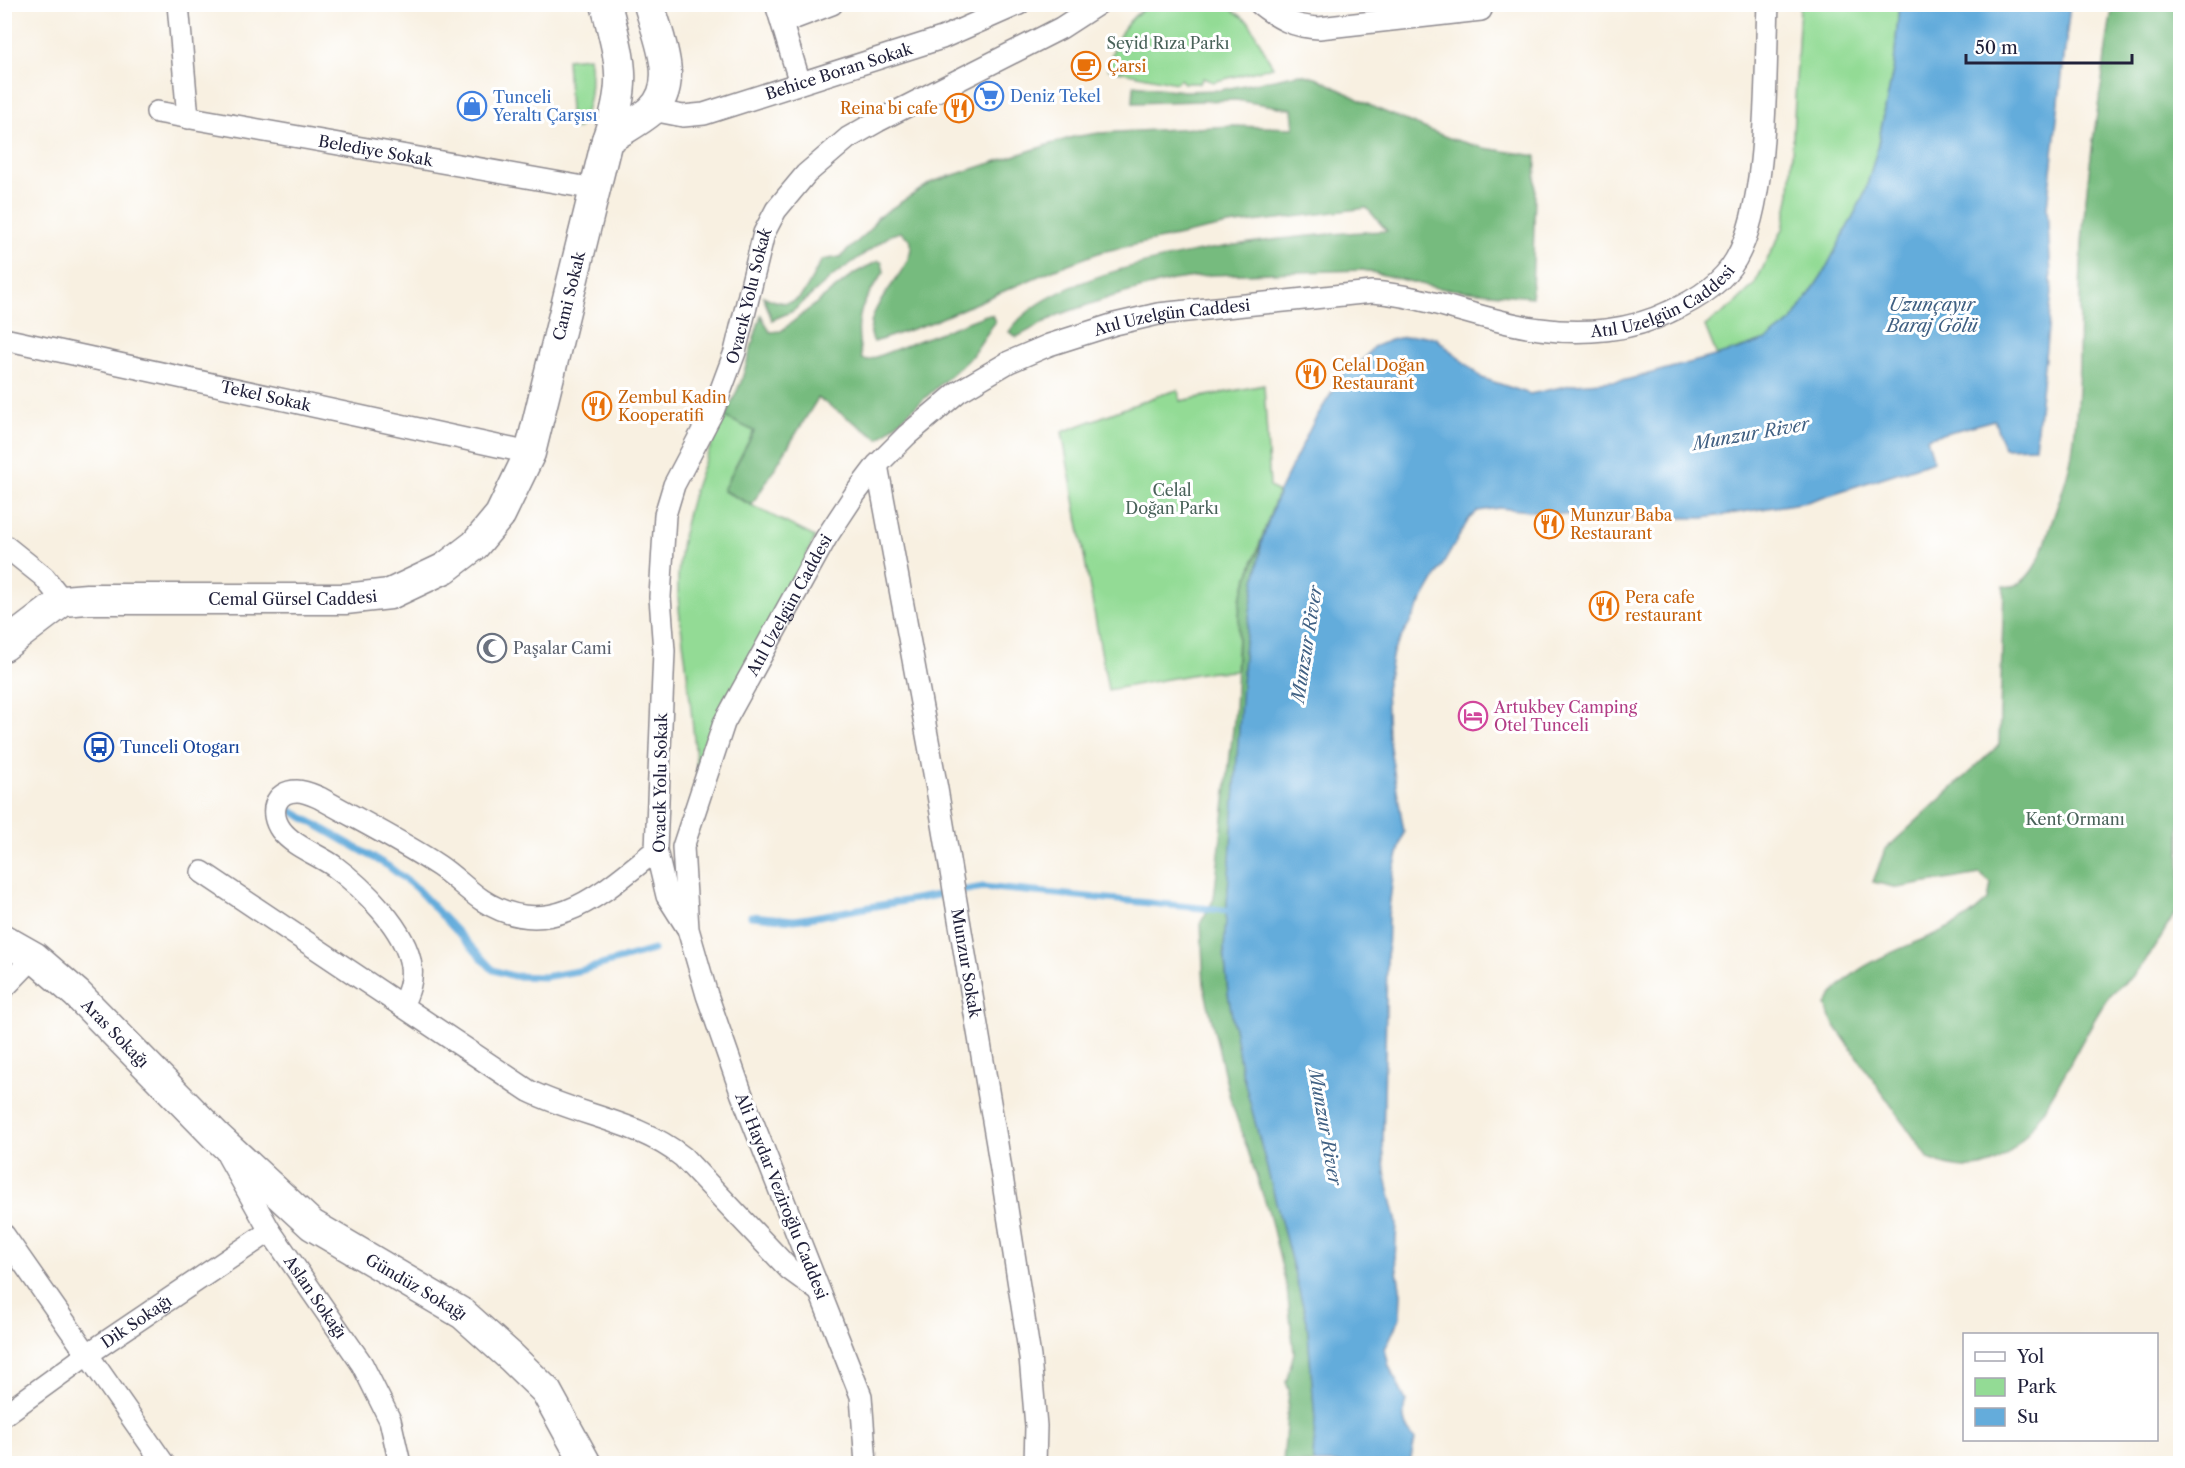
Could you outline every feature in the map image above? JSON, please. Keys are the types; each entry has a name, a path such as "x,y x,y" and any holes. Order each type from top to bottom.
{"main road":[{"name":"Cami Sokak","path":"530,453 623,82 606,4"},
{"path":"607,140 652,110 664,90 667,72 649,4"},
{"name":"Cemal Gürsel Caddesi","path":"63,601 87,599 345,599 390,594 445,568 475,545 500,515 530,453"},
{"path":"4,646 63,601"},
{"name":"Aras Sokağı","path":"4,940 34,957 77,994 217,1137"},
{"name":"Gündüz Sokağı","path":"217,1137 312,1225 463,1314 546,1391 586,1464"}],"street":[{"path":"178,4 188,118"},
{"path":"800,83 779,14 832,4"},
{"name":"Behice Boran Sokak","path":"652,110 683,116 704,114 942,38 1018,4"},
{"name":"Ovacık Yolu Sokak","path":"688,929 667,896 656,850 664,651 660,597 665,515 674,485 713,411 732,362 764,233 776,210 806,174 848,138 1061,28 1098,4"},
{"name":"Atıl Uzelgün Caddesi","path":"688,929 683,847 724,723 826,538 877,465 907,435 958,392 1009,362 1104,327 1158,314 1372,292 1395,294 1516,325 1573,332 1625,327 1658,318 1691,302 1717,282 1735,262 1745,240 1753,213 1761,147 1768,4"},
{"path":"1260,5 1280,20 1300,27 1319,28 1481,10"},
{"name":"Belediye Sokak","path":"156,112 595,189"},
{"name":"Tekel Sokak","path":"4,339 530,453"},
{"name":"Munzur Sokak","path":"877,465 937,789 999,1153 1030,1357 1035,1464"},
{"path":"4,545 44,577 63,601"},
{"path":"402,1006 410,990 411,966 403,945 388,919 367,894 334,866 282,832 274,819 273,809 275,802 283,795 298,791 320,798 442,868 483,901 504,912 527,917 552,916 571,910 597,896 656,850"},
{"path":"202,872 529,1091 551,1101 647,1132 666,1143 683,1156 789,1269 820,1291"},
{"name":"Ali Haydar Veziroğlu Caddesi","path":"688,929 707,995 742,1095 861,1396 866,1464"},
{"path":"4,988 34,957"},
{"name":"Aslan Sokağı","path":"217,1137 270,1231 362,1365 390,1419 400,1464"},
{"name":"Dik Sokağı","path":"4,1415 88,1354 270,1231"},
{"path":"4,1235 164,1464"}],"green space":[{"name":"Seyid Rıza Parkı","path":"1153,4 1226,5 1249,22 1273,67 1213,82 1203,78 1200,83 1184,83 1180,79 1176,83 1108,69 1122,31 1143,9"},
{"path":"1800,5 1899,5 1894,65 1876,154 1864,195 1824,272 1792,321 1766,340 1717,356 1705,326 1732,306 1754,285 1783,229 1790,193"},
{"name":"Kent Ormanı","path":"2113,5 2180,5 2180,905 2142,966 2108,998 2057,1088 2027,1134 2011,1151 1995,1162 1978,1167 1962,1168 1929,1159 1833,1023 1826,1005 1838,988 1852,975 1888,954 1963,920 1988,900 1991,883 1980,874 1898,888 1873,882 1885,850 1999,745 2004,586 2013,586 2021,582 2034,568 2047,539 2072,453 2078,397 2081,258 2085,211"},
{"path":"589,57 591,85 586,113 578,129 571,128 567,59"},
{"path":"1299,74 1316,77 1375,108 1449,138 1484,148 1536,156 1532,297 1437,288 1363,270 1211,275 1173,280 1114,296 1058,315 1017,337 1009,332 1036,306 1077,285 1127,268 1184,254 1243,244 1299,237 1387,231 1367,208 1228,225 1101,252 1055,269 930,323 874,342 871,329 873,316 911,251 910,239 900,232 891,235 833,276 793,311 772,320 763,296 786,303 794,301 806,289 822,260 840,257 868,232 878,217 932,182 1073,137 1099,133 1233,126 1294,128 1292,109 1236,100 1133,103 1134,85 1184,91 1220,90"},
{"path":"878,261 882,262 884,272 864,303 859,322 859,345 862,359 868,360 986,315 992,315 995,322 971,357 879,439 818,398 752,505 723,490 754,431 725,417 741,382 761,315 770,332 781,331 855,273"},
{"name":"Celal Doğan Parkı","path":"1264,385 1270,487 1278,492 1240,599 1236,671 1201,673 1108,690 1062,432 1178,390 1180,401"},
{"path":"725,417 754,431 723,491 815,537 699,790 679,614 678,576 681,544 689,506 708,452"},
{"path":"1262,540 1245,642 1224,951 1228,993 1241,1068 1307,1321 1315,1419 1313,1463 1283,1463 1289,1390 1286,1382 1294,1353 1287,1289 1269,1213 1230,1098 1204,987 1201,922 1214,899 1235,711 1240,599"}],"water":[{"name":"Uzunçayır Baraj Gölü","path":"1899,5 2070,5 2047,207 2052,293 2035,447 2004,448 1994,420 1927,438 1934,461 1807,502 1704,518 1591,517 1499,508 1478,511 1469,519 1393,652 1386,689 1388,736 1404,832 1394,869 1388,916 1383,1144 1385,1173 1397,1223 1395,1259 1401,1293 1400,1317 1385,1349 1389,1366 1406,1401 1404,1417 1406,1426 1415,1439 1410,1463 1313,1463 1315,1419 1307,1321 1241,1068 1228,993 1224,948 1245,642 1262,540 1278,494 1314,421 1349,365 1360,364 1373,347 1393,339 1420,335 1436,338 1482,378 1530,394 1575,384 1626,380 1737,350 1766,340 1792,321 1824,272 1864,195 1876,154 1894,65"}],"waterway":[{"path":"292,811 388,866 416,888 493,970 513,976 544,977 583,970 653,950"},
{"path":"751,916 794,920 983,887 1233,911"}],"place":[{"name":"Çarsi","path":"1086,66"},
{"name":"Deniz Tekel","path":"989,96"},
{"name":"Tunceli Yeraltı Çarşısı","path":"472,106"},
{"name":"Reina bi cafe","path":"959,108"},
{"name":"Celal Doğan Restaurant","path":"1311,374"},
{"name":"Zembul Kadin Kooperatifi","path":"597,406"},
{"name":"Munzur Baba Restaurant","path":"1549,524"},
{"name":"Pera cafe restaurant","path":"1604,606"},
{"name":"Paşalar Cami","path":"492,648"},
{"name":"Artukbey Camping Otel Tunceli","path":"1473,716"},
{"name":"Tunceli Otogarı","path":"99,747"}],"water label":[{"name":"Munzur River","path":"1751,434"},
{"name":"Munzur River","path":"1307,644"},
{"name":"Munzur River","path":"1325,1127"}]}
